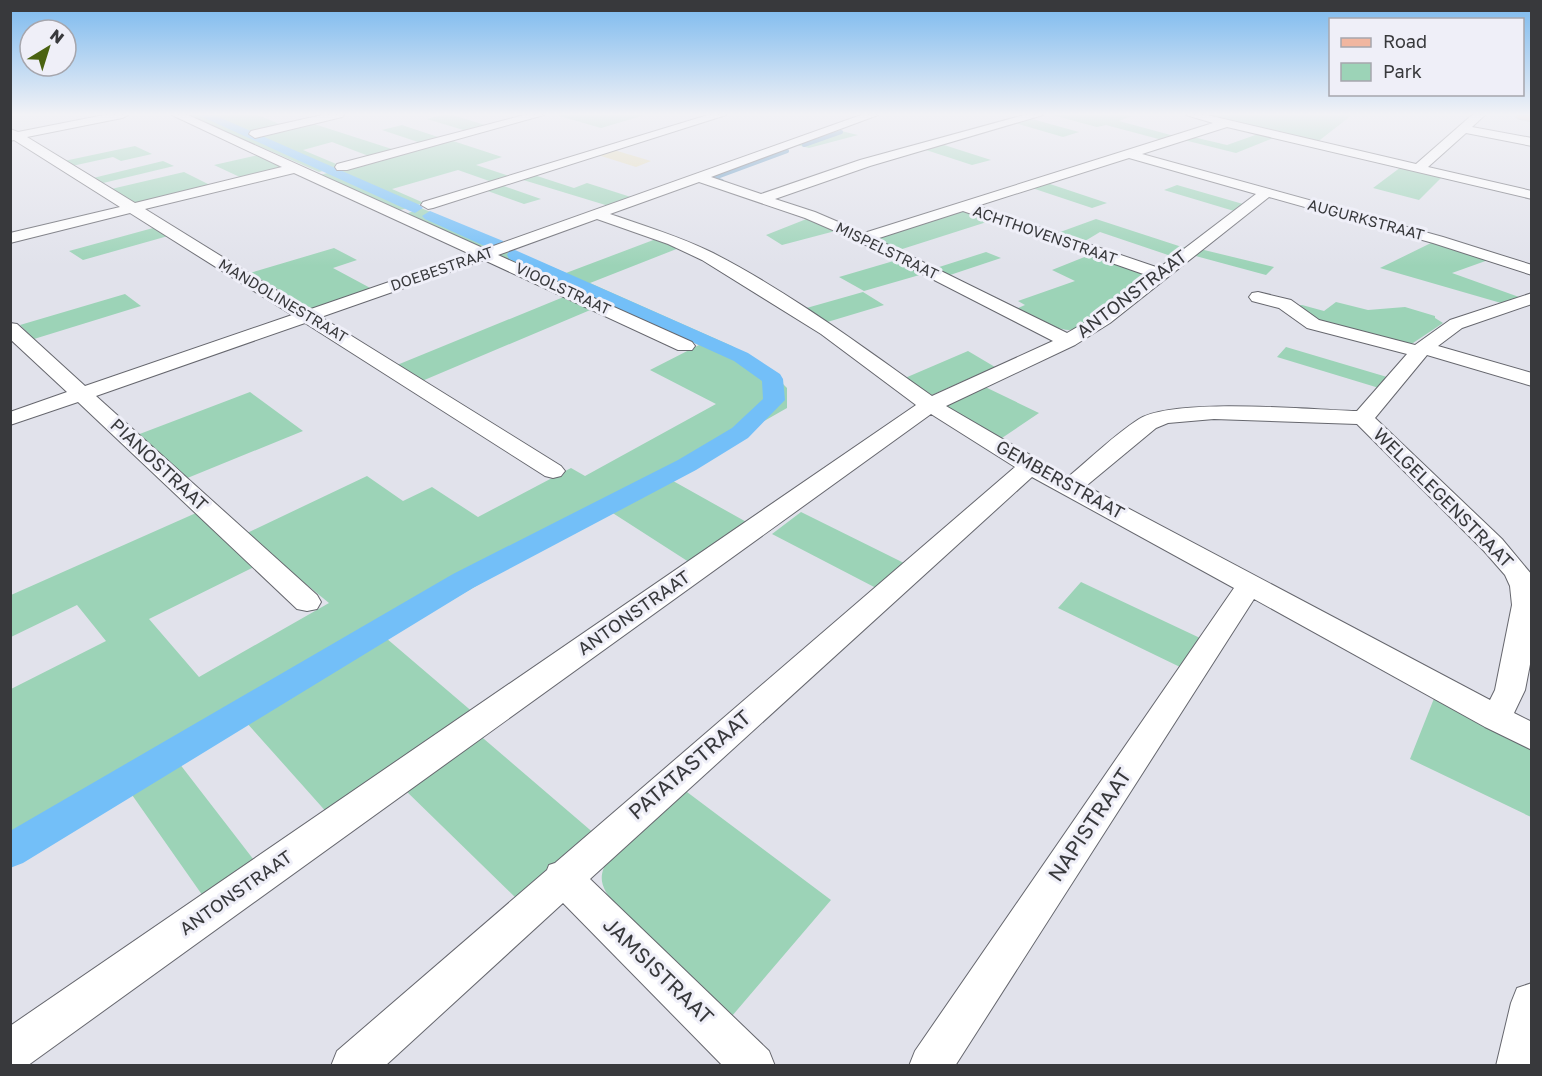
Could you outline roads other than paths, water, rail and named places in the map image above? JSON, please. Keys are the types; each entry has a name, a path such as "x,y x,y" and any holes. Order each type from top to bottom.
{"street":[{"name":"MANDOLINESTRAAT","path":"61,165 309,315 553,471"},
{"name":"VIOOLSTRAAT","path":"290,165 685,346"},
{"path":"342,167 349,165"},
{"path":"428,205 557,165"},
{"name":"DOEBESTRAAT","path":"10,419 735,165"},
{"path":"763,198 859,165"},
{"path":"863,238 1094,165"},
{"name":"AUGURKSTRAAT","path":"1168,165 1438,240 1532,270"},
{"path":"1402,165 1532,195"},
{"path":"1418,169 1422,165"},
{"path":"10,238 296,168"},
{"name":"MISPELSTRAAT","path":"700,178 763,198 863,238 1068,340"},
{"name":"ANTONSTRAAT","path":"10,1052 930,405 1068,340 1104,319 1266,193"},
{"name":"ACHTHOVENSTRAAT","path":"965,207 1160,274"},
{"name":"GEMBERSTRAAT","path":"596,214 673,241 708,257 828,330 930,405 1030,466 1532,737"},
{"path":"1258,297 1285,304 1313,324 1532,380"},
{"name":"WELGELEGENSTRAAT","path":"1362,418 1421,350 1456,324 1532,298"},
{"name":"PIANOSTRAAT","path":"10,328 307,602"},
{"name":"WELGELEGENSTRAAT","path":"1070,487 1148,423 1165,417 1214,412 1362,418 1493,545 1516,571 1524,586 1526,605 1510,690 1496,718"},
{"name":"PATATASTRAAT","path":"352,1065 562,877 1030,466"},
{"name":"NAPISTRAAT","path":"930,1065 1250,584"},
{"name":"JAMSISTRAAT","path":"562,877 754,1065"},
{"path":"1517,1065 1532,1003"}],"waterway":[{"path":"318,165 415,208"},
{"path":"722,181 714,178 749,165"},
{"path":"430,216 497,245"},
{"path":"10,851 463,581 687,465 740,433 774,400 772,379 741,357 515,255"}]}
